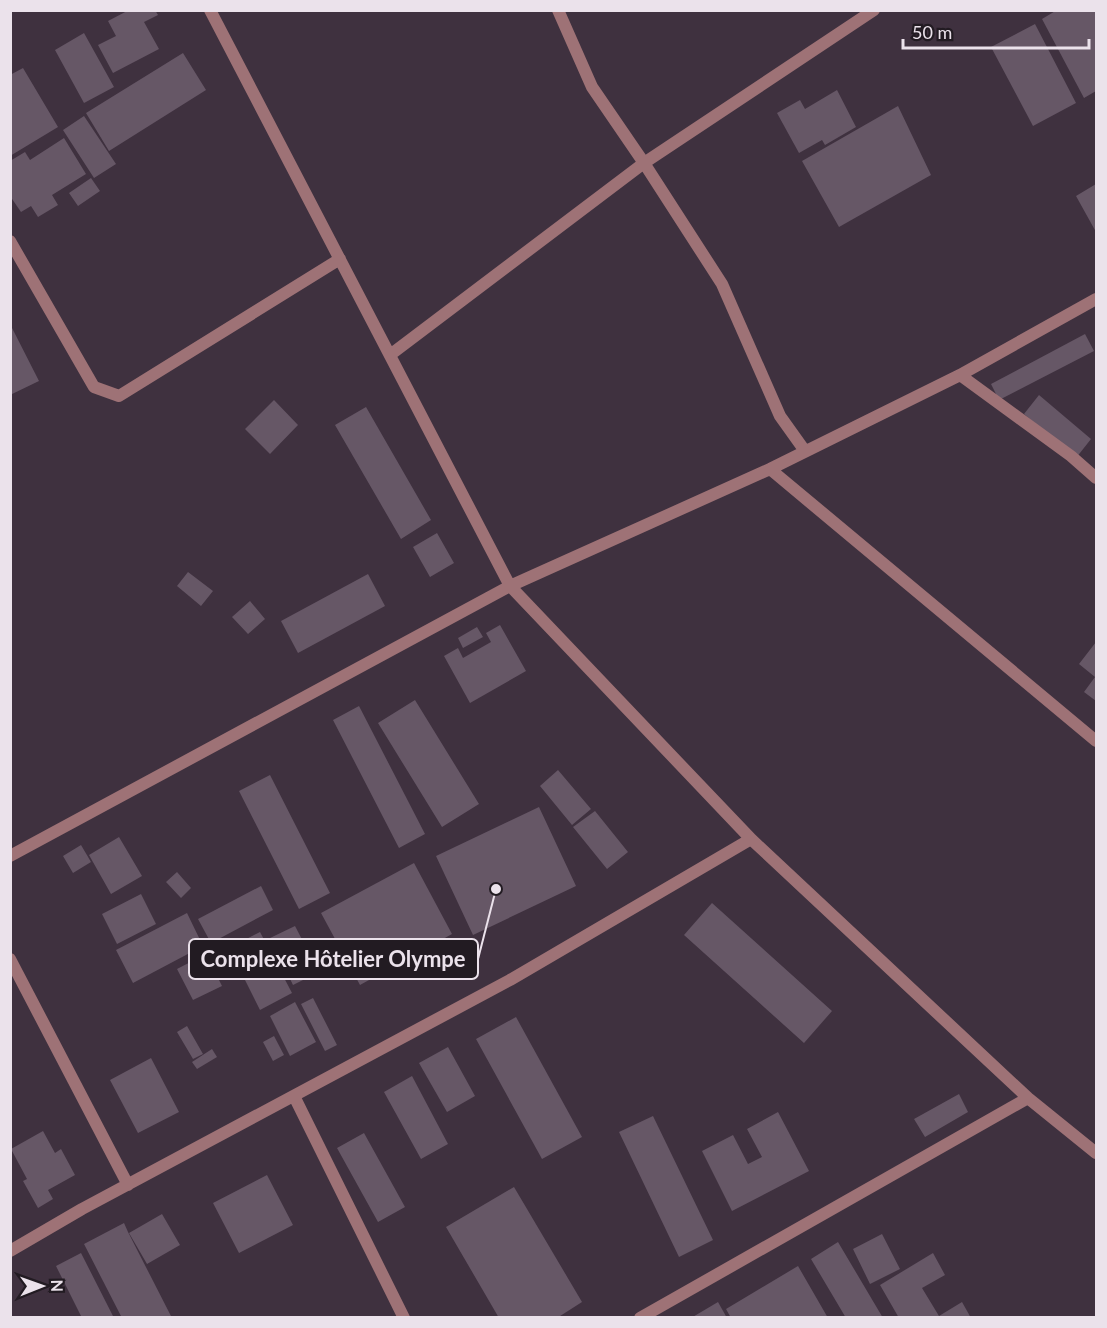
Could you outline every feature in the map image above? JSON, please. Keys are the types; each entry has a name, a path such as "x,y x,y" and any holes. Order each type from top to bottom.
{"street":[{"path":"210,10 510,586 751,839 1028,1098 1096,1154"},
{"path":"558,10 592,87 722,284 780,416 805,451"},
{"path":"390,355 644,163 874,10"},
{"path":"10,241 94,387 119,396 340,259"},
{"path":"10,856 510,586 770,469 960,375 1096,299"},
{"path":"960,375 1071,456 1096,478"},
{"path":"770,469 1096,741"},
{"path":"10,1251 510,980 751,839"},
{"path":"10,959 128,1185"},
{"path":"294,1096 404,1317"},
{"path":"640,1317 1028,1098"}],"building":[{"path":"129,10 155,10 158,15 144,22 159,49 113,73 98,45 116,36 108,21"},
{"path":"1057,10 1094,10 1096,14 1096,91 1084,98 1042,19"},
{"path":"1035,24 1076,103 1033,126 991,47"},
{"path":"84,33 114,87 84,103 55,50"},
{"path":"183,53 206,90 109,151 86,113"},
{"path":"23,68 58,127 10,156 10,75"},
{"path":"837,90 856,127 825,145 822,140 799,153 777,113 800,100 805,109"},
{"path":"898,106 931,175 839,227 802,161"},
{"path":"84,116 116,164 94,178 63,130"},
{"path":"64,138 86,174 52,195 58,205 38,217 31,206 21,212 10,196 10,161 25,152 30,160"},
{"path":"91,178 100,191 78,206 69,193"},
{"path":"1096,184 1096,232 1076,196"},
{"path":"10,324 39,381 10,395"},
{"path":"1085,334 1094,351 999,400 991,384"},
{"path":"1039,395 1091,439 1076,458 1024,414"},
{"path":"274,400 298,425 270,454 245,429"},
{"path":"366,407 431,520 401,539 335,425"},
{"path":"437,533 454,563 430,577 413,547"},
{"path":"188,572 213,591 201,606 177,586"},
{"path":"368,574 385,606 298,653 281,621"},
{"path":"250,601 265,619 248,634 232,617"},
{"path":"500,625 526,671 470,703 444,656 458,648 463,658 491,642 486,633"},
{"path":"477,627 483,637 463,648 458,638"},
{"path":"1096,642 1096,701 1084,692 1095,677 1079,664"},
{"path":"415,700 479,804 442,827 378,723"},
{"path":"359,706 425,834 399,848 333,720"},
{"path":"558,770 591,809 572,825 540,786"},
{"path":"270,775 330,893 299,909 239,791"},
{"path":"539,807 576,886 473,935 436,856"},
{"path":"595,811 628,852 607,869 573,827"},
{"path":"119,837 142,876 111,894 89,855"},
{"path":"81,845 91,862 73,873 63,856"},
{"path":"414,863 452,934 360,985 321,913"},
{"path":"177,872 191,888 181,898 166,882"},
{"path":"261,886 273,910 211,943 198,919"},
{"path":"141,894 156,924 117,944 102,914"},
{"path":"712,903 832,1011 804,1043 684,935"},
{"path":"187,913 203,946 133,983 116,950"},
{"path":"295,926 319,972 293,985 270,938"},
{"path":"260,932 292,993 260,1010 229,948"},
{"path":"206,954 222,986 193,1000 177,969"},
{"path":"313,998 337,1045 325,1051 301,1004"},
{"path":"295,1002 316,1042 290,1056 270,1016"},
{"path":"516,1017 582,1137 542,1159 476,1039"},
{"path":"187,1026 203,1054 193,1059 177,1032"},
{"path":"274,1036 284,1055 273,1061 263,1042"},
{"path":"448,1047 475,1096 447,1112 419,1063"},
{"path":"212,1049 217,1057 197,1069 192,1062"},
{"path":"151,1058 179,1112 138,1133 110,1080"},
{"path":"412,1076 448,1144 421,1159 384,1092"},
{"path":"959,1094 968,1112 925,1137 914,1119"},
{"path":"778,1112 809,1171 732,1211 702,1151 733,1135 748,1164 762,1157 747,1129"},
{"path":"653,1116 713,1240 679,1257 619,1132"},
{"path":"43,1131 55,1153 61,1149 75,1175 48,1190 53,1199 38,1208 23,1181 27,1179 11,1149"},
{"path":"364,1133 405,1207 378,1222 337,1148"},
{"path":"267,1175 293,1225 239,1253 213,1203"},
{"path":"514,1187 582,1302 557,1318 499,1318 446,1227"},
{"path":"162,1214 180,1245 147,1264 129,1233"},
{"path":"124,1223 172,1318 122,1318 84,1244"},
{"path":"882,1234 900,1269 870,1284 853,1249"},
{"path":"838,1242 883,1318 846,1318 811,1259"},
{"path":"81,1253 114,1318 82,1318 56,1266"},
{"path":"933,1253 945,1275 922,1288 939,1316 962,1302 971,1318 899,1318 880,1285"},
{"path":"798,1266 828,1318 731,1318 726,1309"},
{"path":"718,1302 727,1318 691,1318"}],"place":[{"name":"Complexe Hôtelier Olympe","path":"496,889"}]}
